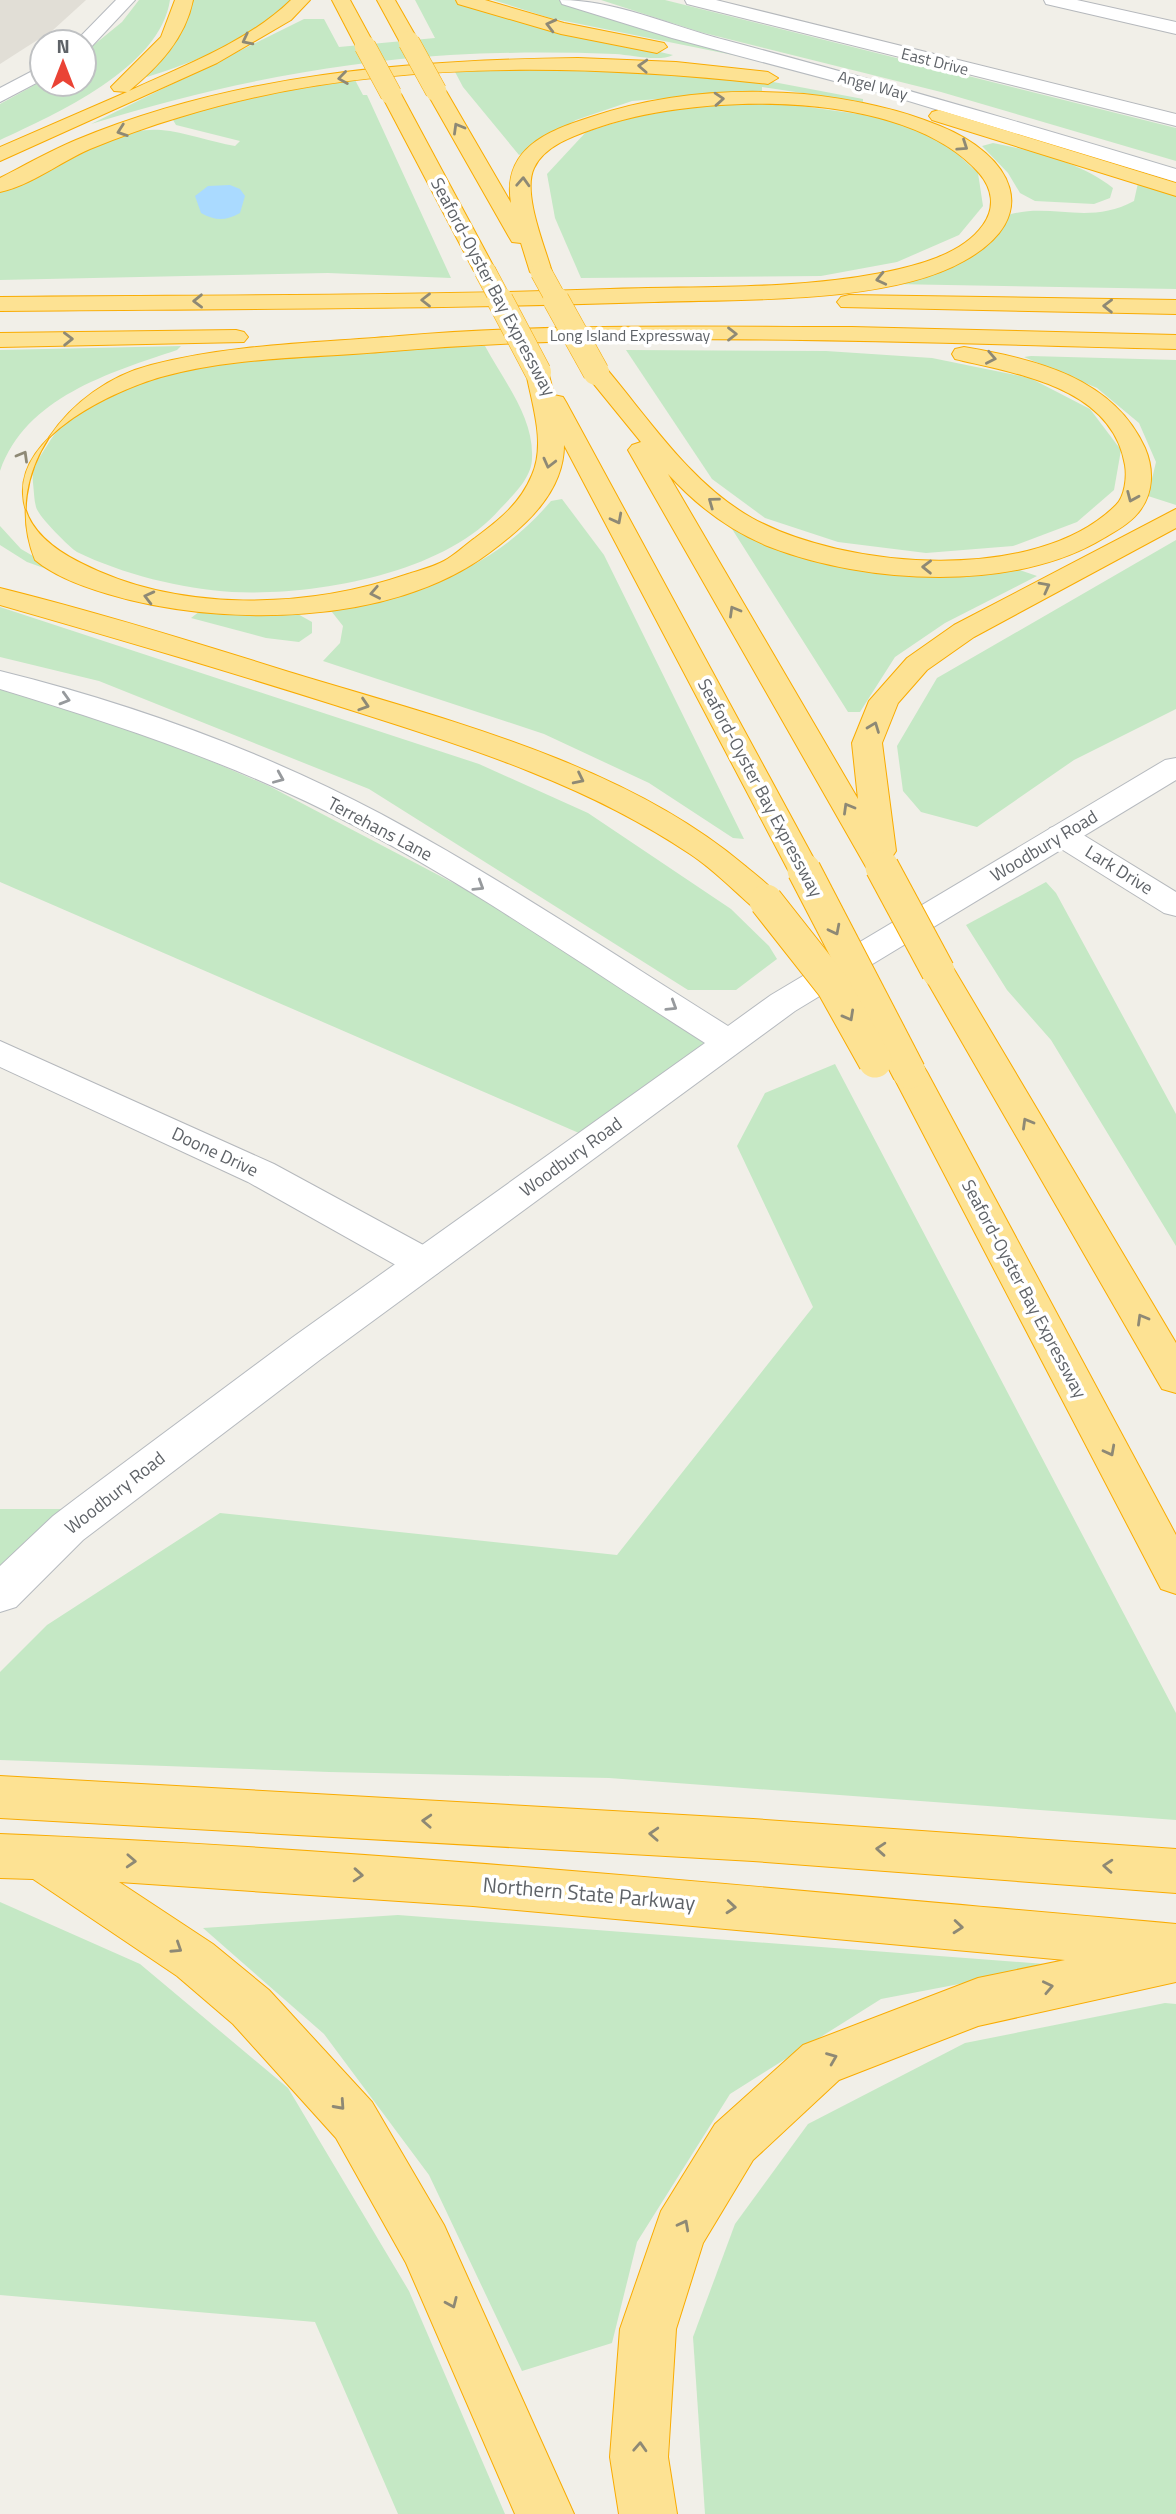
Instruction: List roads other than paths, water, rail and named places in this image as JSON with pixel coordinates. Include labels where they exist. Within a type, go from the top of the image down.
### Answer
[{"type":"highway","points":[[0,153],[90,107],[138,73],[172,34],[182,13],[184,0]]},
{"type":"highway","points":[[0,153],[237,45],[284,19],[301,0]]},
{"type":"highway","name":"Seaford-Oyster Bay Expressway","points":[[341,0],[804,870],[899,1079],[1078,1391],[1176,1576]]},
{"type":"highway","points":[[386,0],[596,372],[882,867],[938,971],[1176,1378]]},
{"type":"highway","points":[[465,0],[561,28],[770,70],[904,105],[1176,190]]},
{"type":"highway","points":[[0,186],[52,159],[170,114],[303,84],[386,72],[522,63],[666,67],[790,81],[904,105]]},
{"type":"highway","points":[[494,300],[803,290],[871,282],[928,268],[971,250],[994,228],[1003,209],[1001,188],[987,163],[957,141],[914,122],[859,108],[795,99],[735,98],[668,104],[623,113],[573,129],[538,150],[521,173],[522,199],[541,272]]},
{"type":"highway","name":"Long Island Expressway","points":[[0,304],[494,300],[949,302],[1176,307]]},
{"type":"highway","points":[[596,372],[703,495],[743,524],[809,551],[890,567],[966,568],[1039,557],[1094,536],[1129,507],[1141,474],[1131,441],[1118,421],[1079,389],[1024,366],[996,359],[921,349],[852,334]]},
{"type":"highway","name":"Long Island Expressway","points":[[0,340],[852,334],[1176,342]]},
{"type":"highway","points":[[492,335],[221,358],[155,371],[97,393],[53,420],[22,453],[9,491],[18,524],[46,556],[96,582],[156,600],[231,608],[306,606],[389,590],[452,568],[515,521],[533,498],[546,474],[552,449],[538,372]]},
{"type":"highway","points":[[882,867],[867,743],[884,701],[917,664],[964,631],[1176,517]]},
{"type":"highway","points":[[0,572],[89,613],[184,647],[477,740],[562,771],[628,803],[702,848],[766,901],[833,986],[899,1079]]},
{"type":"highway","points":[[0,596],[184,647]]},
{"type":"highway","points":[[0,1797],[739,1839],[1176,1871]]},
{"type":"highway","points":[[19,1856],[214,1975],[251,2007],[354,2120],[425,2244],[545,2514]]},
{"type":"highway","name":"Northern State Parkway","points":[[19,1856],[473,1884],[1176,1947]]},
{"type":"highway","points":[[648,2514],[639,2457],[648,2329],[680,2230],[734,2142],[821,2062],[978,2002],[1176,1959]]},
{"type":"main road","points":[[98,29],[126,0]]},
{"type":"main road","name":"Angel Way","points":[[569,0],[668,31],[921,98],[1176,176]]},
{"type":"main road","points":[[1053,0],[1176,28]]},
{"type":"main road","points":[[1103,11],[1123,0]]},
{"type":"main road","name":"East Drive","points":[[708,1],[1176,120]]},
{"type":"main road","points":[[0,96],[28,80]]},
{"type":"main road","name":"Terrehans Lane","points":[[0,680],[107,711],[304,789],[417,847],[729,1042]]},
{"type":"main road","name":"Woodbury Road","points":[[0,1594],[68,1528],[783,1003],[1176,767]]},
{"type":"main road","name":"Lark Drive","points":[[1061,835],[1176,906]]},
{"type":"main road","name":"Doone Drive","points":[[0,1053],[261,1173],[424,1264]]},
{"type":"water","points":[[230,185],[240,189],[245,196],[240,213],[220,219],[201,213],[195,196],[208,186]]}]
